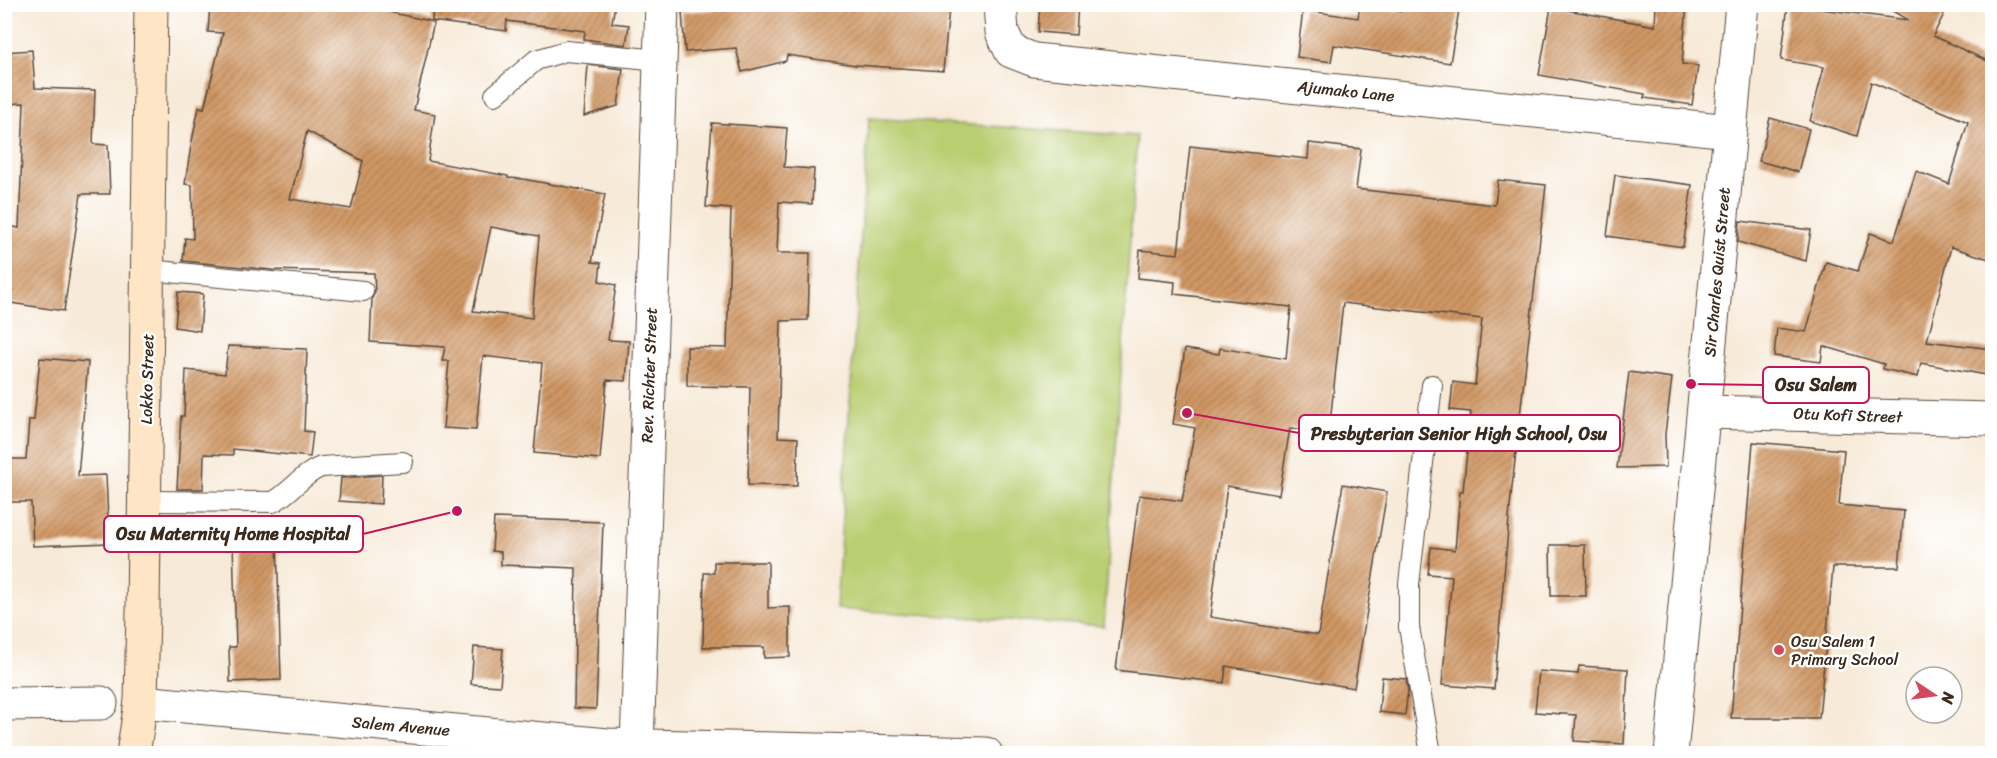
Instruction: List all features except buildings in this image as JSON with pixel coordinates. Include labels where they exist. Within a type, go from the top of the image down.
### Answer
[{"type":"main road","name":"Lokko Street","points":[[133,753],[141,702],[149,270],[151,4]]},
{"type":"street","name":"Rev. Richter Street","points":[[637,746],[662,4]]},
{"type":"street","name":"Ajumako Lane","points":[[1000,4],[1002,32],[1011,51],[1034,60],[1730,131]]},
{"type":"street","name":"Sir Charles Quist Street","points":[[1671,753],[1742,4]]},
{"type":"street","name":"Otu Kofi Street","points":[[1704,412],[1992,419]]},
{"type":"street","name":"Salem Avenue","points":[[141,702],[637,746],[986,753]]},
{"type":"street","points":[[4,704],[101,703]]},
{"type":"lane","points":[[495,94],[536,60],[566,51],[660,60]]},
{"type":"lane","points":[[149,270],[363,291]]},
{"type":"lane","points":[[1431,753],[1409,627],[1409,584],[1432,385]]},
{"type":"lane","points":[[145,501],[273,502],[281,498],[308,472],[321,467],[403,462]]},
{"type":"green space","points":[[869,118],[1137,136],[1104,626],[836,609]]},
{"type":"place","name":"Osu Salem","points":[[1691,384]]},
{"type":"place","name":"Presbyterian Senior High School, Osu","points":[[1187,413]]},
{"type":"place","name":"Osu Maternity Home Hospital","points":[[457,511]]},
{"type":"place","name":"Osu Salem 1 Primary School","points":[[1779,650]]}]
